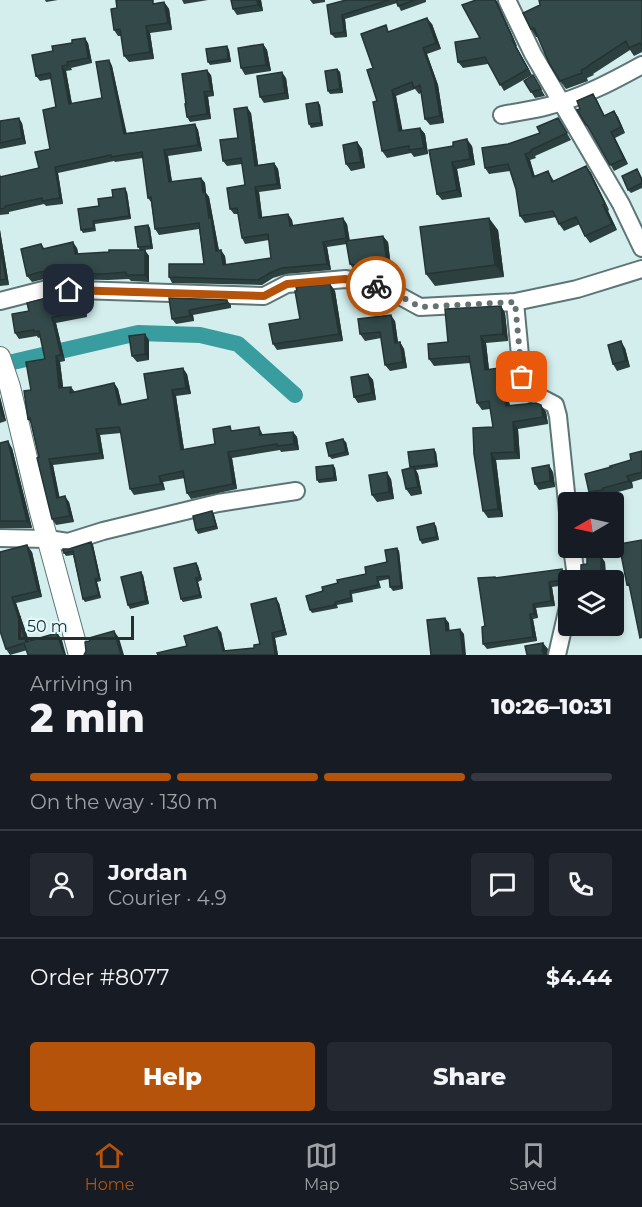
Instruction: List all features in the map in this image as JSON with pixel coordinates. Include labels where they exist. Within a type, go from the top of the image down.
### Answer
[{"type":"street","points":[[507,0],[532,54],[621,204],[642,248]]},
{"type":"street","points":[[502,115],[561,102],[642,64]]},
{"type":"street","points":[[0,302],[47,289],[264,296],[287,284],[345,279],[387,289],[420,307],[515,302],[578,289],[642,269]]},
{"type":"street","points":[[515,302],[522,377],[526,390],[555,405],[566,492]]},
{"type":"street","points":[[0,357],[10,387],[79,655]]},
{"type":"street","points":[[0,538],[48,539],[68,542],[103,531],[218,503],[296,491]]},
{"type":"street","points":[[557,655],[561,636]]},
{"type":"building","points":[[116,0],[153,0],[153,4],[164,2],[168,23],[146,26],[150,52],[124,56],[120,29],[114,30],[111,9],[117,8]]},
{"type":"building","points":[[231,0],[257,0],[258,5],[233,9]]},
{"type":"building","points":[[346,0],[389,0],[342,15],[344,32],[331,34],[327,5]]},
{"type":"building","points":[[396,0],[415,0],[398,6]]},
{"type":"building","points":[[476,0],[495,0],[512,40],[528,69],[500,85],[485,57],[458,62],[455,42],[480,38],[462,5]]},
{"type":"building","points":[[539,0],[642,0],[642,46],[640,43],[629,48],[626,41],[581,70],[582,73],[560,81],[549,63],[534,28],[531,29],[523,13],[540,5]]},
{"type":"building","points":[[427,18],[436,43],[423,48],[434,79],[440,116],[425,119],[420,85],[414,88],[412,82],[392,90],[399,131],[420,128],[424,148],[409,150],[409,146],[382,151],[373,102],[377,101],[367,70],[373,68],[361,34],[386,25],[388,32]]},
{"type":"building","points":[[85,38],[88,58],[67,62],[68,65],[62,66],[69,104],[102,98],[96,62],[109,60],[124,134],[195,124],[198,145],[164,150],[169,182],[201,178],[209,218],[211,217],[216,251],[221,250],[223,265],[271,258],[268,234],[242,238],[237,208],[230,209],[227,188],[245,185],[241,158],[223,161],[220,140],[238,138],[234,109],[247,107],[255,166],[274,163],[277,184],[255,187],[259,218],[288,214],[290,226],[343,218],[346,238],[323,242],[327,264],[282,268],[258,280],[169,277],[169,264],[204,264],[199,223],[155,229],[142,152],[111,157],[111,155],[55,167],[60,198],[42,201],[42,198],[0,209],[0,177],[39,168],[35,152],[50,149],[43,110],[56,107],[50,73],[36,76],[32,55],[53,51],[52,46]]},
{"type":"building","points":[[263,44],[266,65],[241,68],[238,48]]},
{"type":"building","points":[[227,46],[228,59],[208,62],[206,49]]},
{"type":"building","points":[[337,69],[340,89],[328,91],[325,71]]},
{"type":"building","points":[[207,70],[211,91],[204,92],[207,114],[187,117],[182,74]]},
{"type":"building","points":[[282,72],[285,93],[260,97],[257,76]]},
{"type":"building","points":[[533,75],[541,89],[531,92],[524,81]]},
{"type":"building","points":[[593,94],[604,116],[614,111],[621,127],[611,132],[624,159],[610,165],[577,110],[580,109],[577,101]]},
{"type":"building","points":[[318,102],[321,123],[309,124],[306,104]]},
{"type":"building","points":[[19,118],[22,138],[0,143],[0,121]]},
{"type":"building","points":[[558,118],[567,133],[525,154],[533,177],[548,171],[552,182],[586,166],[612,224],[585,236],[576,217],[559,224],[553,211],[520,216],[516,189],[508,164],[485,168],[482,148],[508,144],[540,133],[537,127]]},
{"type":"building","points":[[467,139],[470,159],[452,162],[457,190],[437,194],[429,150],[453,146],[453,142]]},
{"type":"building","points":[[357,142],[361,162],[346,164],[343,145]]},
{"type":"building","points":[[637,169],[642,183],[628,190],[622,176]]},
{"type":"building","points":[[125,188],[129,216],[93,221],[94,228],[81,230],[78,209],[99,206],[98,199],[113,197],[112,190]]},
{"type":"building","points":[[489,218],[495,265],[426,274],[420,227]]},
{"type":"building","points":[[148,225],[151,246],[138,247],[135,227]]},
{"type":"building","points":[[383,236],[387,261],[350,264],[346,241]]},
{"type":"building","points":[[73,242],[75,254],[109,252],[109,250],[145,250],[145,275],[126,275],[126,272],[104,274],[58,273],[58,271],[40,272],[27,276],[21,249],[41,244],[43,249]]},
{"type":"building","points":[[0,247],[6,279],[0,280]]},
{"type":"building","points":[[330,284],[339,334],[273,344],[269,324],[300,319],[296,287]]},
{"type":"building","points":[[62,294],[80,295],[83,311],[52,317],[61,355],[56,356],[59,388],[71,387],[70,393],[114,383],[119,405],[148,399],[144,374],[183,368],[186,388],[172,390],[181,450],[215,444],[213,429],[230,426],[231,431],[259,427],[260,435],[293,432],[294,444],[277,446],[277,444],[228,452],[233,484],[187,493],[183,471],[159,476],[161,484],[130,489],[119,427],[96,429],[100,453],[49,459],[57,498],[65,496],[70,516],[52,519],[30,418],[28,419],[24,391],[31,390],[26,362],[45,359],[39,331],[15,333],[12,314],[29,311],[27,303]]},
{"type":"building","points":[[169,298],[227,300],[227,303],[189,310],[190,316],[172,319]]},
{"type":"building","points":[[501,306],[503,334],[481,336],[485,370],[499,368],[506,406],[536,403],[541,405],[543,417],[513,422],[515,452],[491,453],[498,509],[483,511],[474,454],[473,428],[493,427],[489,401],[477,403],[469,356],[429,359],[428,344],[448,342],[445,309]]},
{"type":"building","points":[[391,315],[395,343],[400,342],[403,362],[385,365],[380,332],[360,334],[358,319]]},
{"type":"building","points":[[145,334],[145,354],[132,356],[129,336]]},
{"type":"building","points":[[621,341],[626,361],[613,364],[608,345]]},
{"type":"building","points":[[368,374],[372,393],[354,397],[351,377]]},
{"type":"building","points":[[343,439],[346,452],[329,456],[326,443]]},
{"type":"building","points":[[8,441],[27,521],[0,521],[0,443]]},
{"type":"building","points":[[434,449],[436,464],[410,467],[408,452]]},
{"type":"building","points":[[642,451],[642,472],[627,476],[629,481],[589,492],[585,474],[631,460],[630,454]]},
{"type":"building","points":[[333,465],[334,478],[317,480],[316,467]]},
{"type":"building","points":[[549,465],[550,481],[535,484],[532,468]]},
{"type":"building","points":[[414,467],[418,487],[406,489],[402,470]]},
{"type":"building","points":[[387,472],[389,492],[372,495],[369,475]]},
{"type":"building","points":[[212,511],[216,526],[196,530],[193,516]]},
{"type":"building","points":[[434,523],[437,537],[420,540],[417,527]]},
{"type":"building","points":[[642,540],[642,637],[640,638],[622,558],[624,558],[624,543]]},
{"type":"building","points":[[91,542],[99,578],[95,579],[99,595],[83,599],[73,551],[64,553],[63,549]]},
{"type":"building","points":[[27,545],[38,591],[12,597],[26,642],[57,633],[65,655],[28,655],[24,643],[6,649],[0,631],[0,552]]},
{"type":"building","points":[[397,548],[401,586],[390,587],[389,576],[377,577],[378,585],[350,591],[351,598],[335,602],[335,605],[310,610],[306,596],[323,591],[322,587],[338,583],[337,580],[366,574],[365,567],[387,562],[385,550]]},
{"type":"building","points":[[587,558],[601,558],[601,570],[581,570],[581,565],[587,564]]},
{"type":"building","points":[[196,563],[200,577],[196,578],[200,595],[181,599],[174,568]]},
{"type":"building","points":[[562,569],[558,570],[558,581],[549,582],[551,601],[533,604],[534,614],[530,614],[533,637],[483,644],[482,627],[485,626],[478,578],[495,578]]},
{"type":"building","points":[[141,572],[146,601],[128,605],[121,577]]},
{"type":"building","points":[[276,598],[284,630],[272,633],[275,655],[158,655],[157,653],[187,646],[184,636],[217,627],[223,651],[254,648],[254,645],[260,644],[251,604]]},
{"type":"building","points":[[445,618],[446,631],[460,629],[463,655],[431,655],[427,620]]},
{"type":"building","points":[[114,631],[121,655],[84,655],[85,642],[90,641],[89,638]]},
{"type":"building","points":[[543,643],[542,651],[545,655],[527,655],[525,646]]},
{"type":"waterway","points":[[0,365],[138,333],[200,335],[238,344],[295,395]]},
{"type":"way so far","points":[[376,286],[387,289],[420,307],[515,302],[522,377]]},
{"type":"route","points":[[69,290],[264,296],[287,284],[345,279],[376,286]]}]
